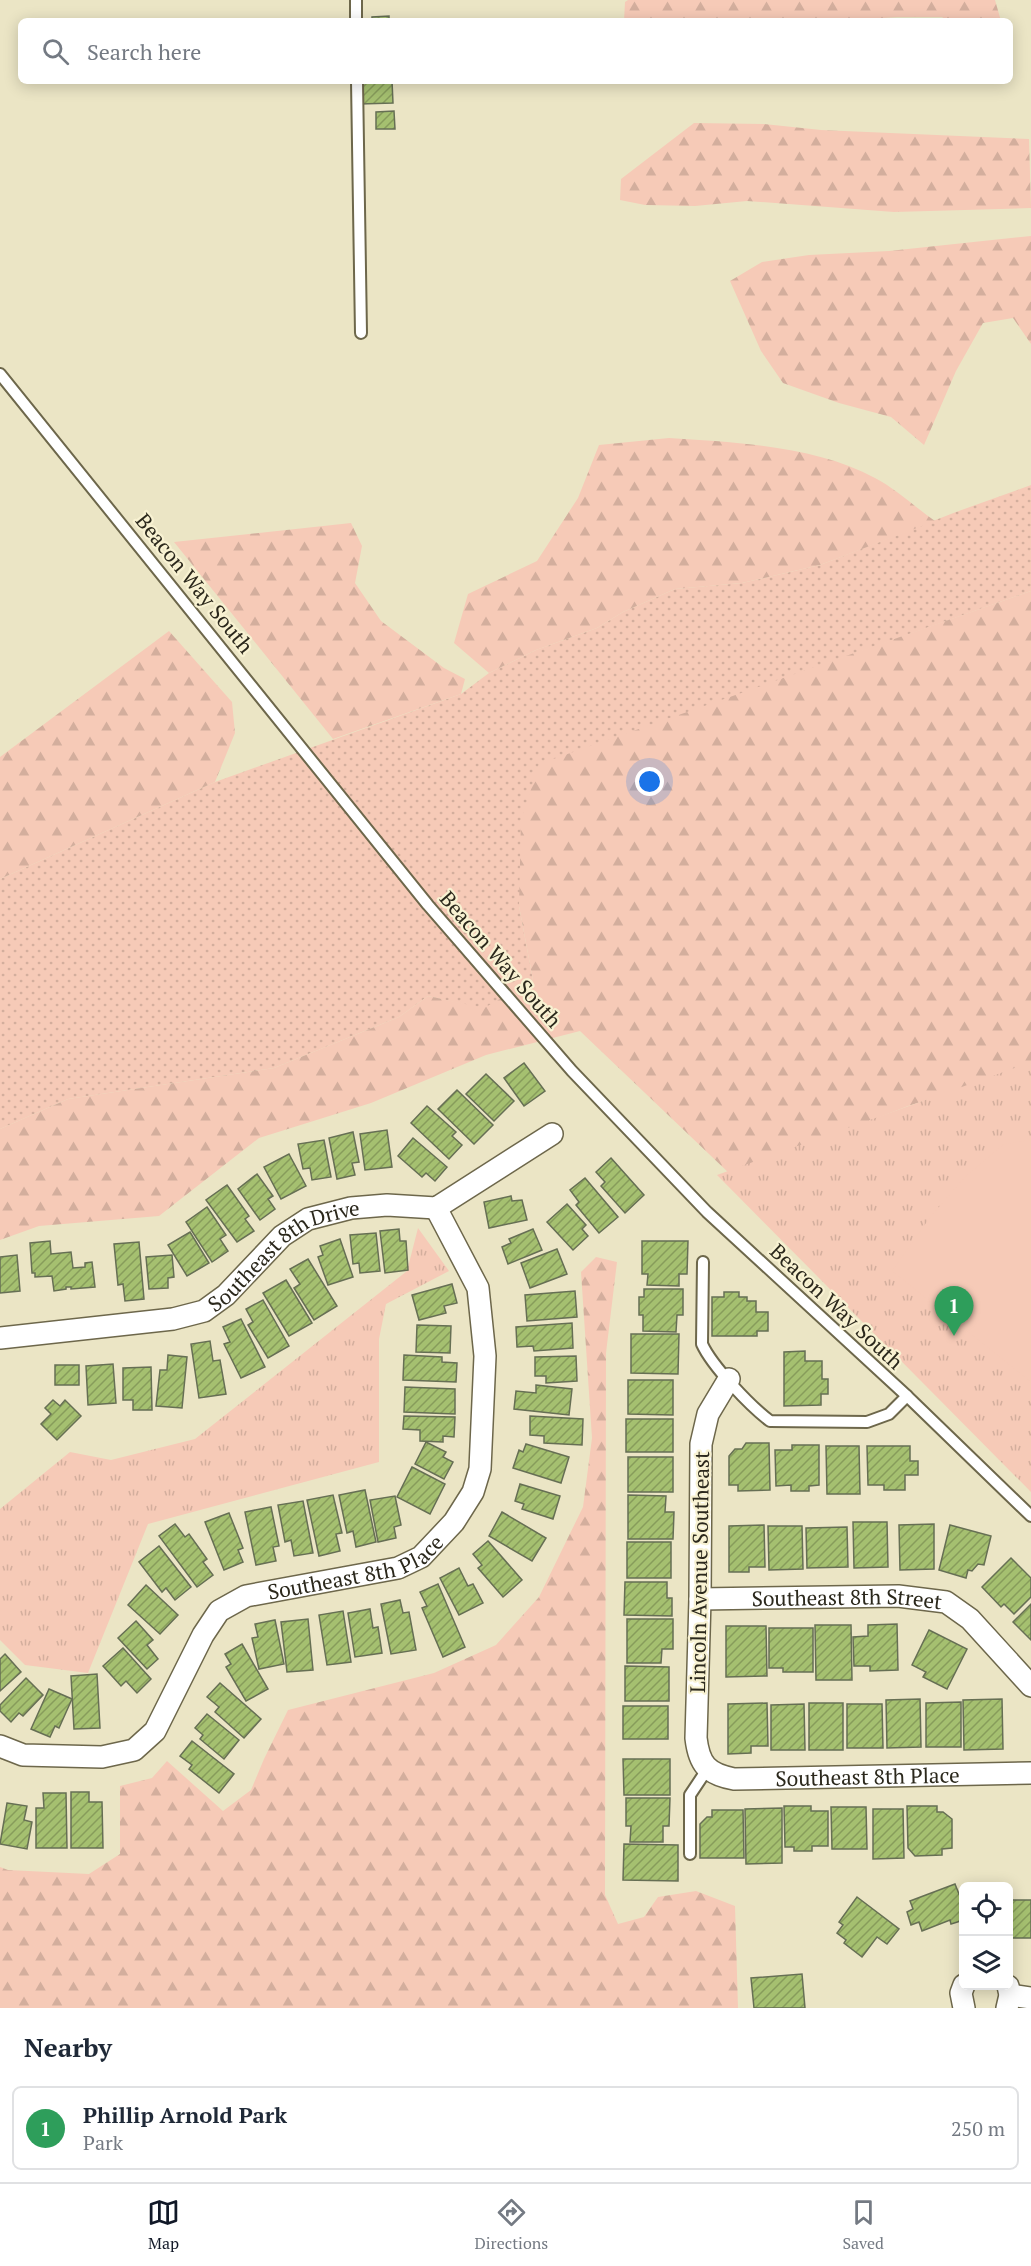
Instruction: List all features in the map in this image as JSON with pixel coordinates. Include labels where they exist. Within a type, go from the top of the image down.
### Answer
[{"type":"street","points":[[436,1208],[552,1134]]},
{"type":"street","name":"Southeast 8th Drive","points":[[0,1338],[173,1320],[204,1311],[226,1295],[282,1236],[308,1219],[351,1208],[378,1205],[436,1208]]},
{"type":"street","name":"Southeast 8th Place","points":[[0,1746],[23,1755],[102,1757],[134,1750],[155,1731],[203,1635],[219,1611],[246,1596],[398,1568],[421,1557],[454,1522],[473,1492],[480,1469],[485,1356],[478,1288],[436,1208]]},
{"type":"street","name":"Lincoln Avenue Southeast","points":[[708,1768],[698,1755],[696,1738],[701,1444],[708,1414],[729,1379]]},
{"type":"street","name":"Southeast 8th Street","points":[[700,1599],[898,1596],[946,1602],[970,1619],[1031,1686]]},
{"type":"street","name":"Southeast 8th Place","points":[[708,1768],[718,1776],[734,1779],[1031,1773]]},
{"type":"street","points":[[962,1990],[964,2008]]},
{"type":"lane","points":[[356,0],[356,18]]},
{"type":"lane","points":[[357,84],[361,333]]},
{"type":"lane","name":"Beacon Way South","points":[[0,374],[428,905],[572,1071],[707,1212],[907,1396],[1031,1516]]},
{"type":"lane","points":[[703,1262],[702,1344],[706,1352],[759,1413],[770,1421],[867,1422],[888,1414],[907,1396]]},
{"type":"lane","points":[[690,1854],[690,1795],[708,1768]]},
{"type":"green space","points":[[628,0],[995,0],[1000,18],[624,18],[625,2]]},
{"type":"green space","points":[[694,123],[764,124],[821,130],[1029,139],[1031,208],[894,212],[747,201],[695,206],[645,205],[620,200],[621,179]]},
{"type":"green space","points":[[1031,236],[1031,344],[1013,318],[983,323],[956,371],[924,445],[891,417],[839,403],[783,383],[761,351],[730,281],[762,262],[809,255],[889,251]]},
{"type":"green space","points":[[669,438],[747,444],[801,452],[827,459],[852,467],[883,482],[935,521],[820,565],[742,583],[675,589],[623,612],[597,628],[536,650],[489,673],[454,643],[468,594],[537,561],[578,498],[599,445]]},
{"type":"green space","points":[[1031,485],[1031,591],[541,765],[519,906],[533,980],[484,1009],[428,996],[399,1017],[274,1068],[68,1099],[0,1129],[0,879],[215,782],[461,694],[489,673],[536,650],[597,628],[623,612],[675,589],[742,583],[820,565]]},
{"type":"green space","points":[[351,523],[362,546],[355,583],[381,621],[444,668],[465,679],[461,694],[333,739],[174,542]]},
{"type":"green space","points":[[1031,591],[1031,1067],[908,1106],[731,1175],[580,1031],[486,1055],[371,1103],[259,1138],[159,1216],[39,1226],[0,1240],[0,1129],[68,1099],[274,1068],[399,1017],[428,996],[484,1008],[533,980],[519,906],[521,820],[539,764]]},
{"type":"green space","points":[[169,631],[232,702],[235,733],[215,782],[0,879],[0,757]]},
{"type":"green space","points":[[1031,1062],[1031,1492],[717,1175]]},
{"type":"green space","points":[[1031,1140],[1031,1382],[892,1271],[931,1216],[965,1177],[1004,1144]]},
{"type":"green space","points":[[418,1228],[449,1271],[386,1304],[379,1339],[379,1462],[148,1524],[88,1673],[25,1665],[0,1640],[0,1509],[70,1452],[111,1460],[195,1439],[407,1271]]},
{"type":"green space","points":[[596,1257],[617,1262],[606,1353],[605,1895],[618,1924],[644,1917],[658,1897],[696,1891],[735,1906],[738,2008],[0,2008],[0,1867],[8,1870],[89,1874],[120,1854],[120,1786],[152,1778],[167,1761],[223,1811],[251,1790],[288,1710],[434,1673],[496,1645],[539,1597],[583,1507],[592,1438],[581,1272]]},
{"type":"building","points":[[389,16],[389,18],[372,18]]},
{"type":"building","points":[[360,84],[392,84],[393,103],[360,104]]},
{"type":"building","points":[[394,111],[395,129],[376,129],[376,112]]},
{"type":"building","points":[[524,1063],[545,1091],[524,1106],[504,1078]]},
{"type":"building","points":[[486,1074],[514,1101],[494,1121],[466,1094]]},
{"type":"building","points":[[457,1090],[493,1125],[474,1144],[438,1109]]},
{"type":"building","points":[[427,1106],[456,1132],[452,1136],[462,1145],[449,1159],[411,1123]]},
{"type":"building","points":[[387,1130],[392,1167],[365,1170],[360,1134]]},
{"type":"building","points":[[353,1132],[359,1162],[352,1163],[355,1175],[337,1179],[329,1138]]},
{"type":"building","points":[[413,1138],[447,1167],[435,1181],[426,1173],[422,1177],[398,1156]]},
{"type":"building","points":[[324,1140],[331,1177],[312,1180],[310,1168],[303,1169],[298,1144]]},
{"type":"building","points":[[289,1154],[306,1186],[281,1199],[264,1167]]},
{"type":"building","points":[[611,1158],[644,1195],[625,1213],[601,1186],[605,1182],[596,1172]]},
{"type":"building","points":[[257,1174],[273,1196],[268,1199],[275,1209],[260,1220],[238,1189]]},
{"type":"building","points":[[585,1178],[618,1217],[599,1233],[576,1205],[579,1202],[570,1190]]},
{"type":"building","points":[[227,1185],[249,1216],[245,1219],[254,1231],[237,1242],[206,1200]]},
{"type":"building","points":[[511,1196],[512,1201],[522,1200],[527,1220],[489,1228],[484,1202]]},
{"type":"building","points":[[567,1204],[586,1225],[582,1229],[588,1236],[573,1250],[547,1222]]},
{"type":"building","points":[[207,1207],[226,1235],[220,1239],[228,1251],[212,1262],[186,1222]]},
{"type":"building","points":[[399,1229],[400,1241],[406,1241],[408,1270],[385,1273],[380,1231]]},
{"type":"building","points":[[533,1229],[542,1250],[508,1264],[502,1247],[511,1243],[509,1239]]},
{"type":"building","points":[[190,1232],[209,1263],[187,1276],[168,1245]]},
{"type":"building","points":[[376,1233],[380,1271],[360,1273],[359,1263],[353,1264],[350,1235]]},
{"type":"building","points":[[340,1239],[353,1277],[328,1285],[318,1257],[323,1255],[320,1246]]},
{"type":"building","points":[[50,1241],[51,1254],[71,1252],[73,1268],[85,1267],[85,1263],[92,1262],[95,1287],[71,1289],[71,1287],[66,1287],[66,1289],[54,1291],[52,1276],[35,1277],[35,1273],[32,1273],[30,1243]]},
{"type":"building","points":[[642,1241],[688,1241],[687,1274],[679,1274],[679,1286],[647,1285],[648,1274],[642,1274]]},
{"type":"building","points":[[139,1242],[144,1299],[125,1301],[123,1284],[118,1285],[114,1244]]},
{"type":"building","points":[[557,1249],[567,1274],[530,1288],[521,1263]]},
{"type":"building","points":[[17,1255],[20,1291],[0,1293],[0,1257]]},
{"type":"building","points":[[172,1255],[174,1277],[168,1278],[168,1288],[149,1289],[146,1257]]},
{"type":"building","points":[[308,1259],[337,1306],[314,1320],[294,1288],[300,1284],[290,1269]]},
{"type":"building","points":[[286,1280],[312,1323],[289,1336],[263,1293]]},
{"type":"building","points":[[452,1284],[457,1303],[444,1306],[446,1313],[419,1320],[412,1295]]},
{"type":"building","points":[[644,1289],[683,1289],[683,1315],[677,1315],[676,1332],[643,1331],[643,1315],[639,1315],[639,1297],[644,1297]]},
{"type":"building","points":[[575,1291],[577,1317],[527,1321],[525,1295]]},
{"type":"building","points":[[724,1292],[739,1292],[739,1297],[747,1297],[747,1301],[756,1301],[756,1312],[768,1312],[768,1331],[757,1331],[757,1336],[712,1336],[712,1297],[724,1297]]},
{"type":"building","points":[[263,1300],[289,1346],[268,1358],[248,1325],[253,1322],[246,1309]]},
{"type":"building","points":[[241,1319],[265,1367],[241,1378],[224,1344],[230,1342],[223,1327]]},
{"type":"building","points":[[572,1323],[573,1348],[534,1351],[533,1346],[517,1347],[516,1327]]},
{"type":"building","points":[[417,1325],[451,1326],[450,1353],[416,1352]]},
{"type":"building","points":[[631,1334],[679,1334],[678,1374],[631,1373]]},
{"type":"building","points":[[210,1341],[213,1361],[220,1360],[226,1394],[199,1398],[191,1344]]},
{"type":"building","points":[[805,1351],[805,1361],[822,1361],[822,1379],[828,1379],[828,1394],[821,1394],[821,1405],[784,1406],[784,1352]]},
{"type":"building","points":[[168,1355],[187,1357],[182,1408],[156,1406],[160,1370],[167,1370]]},
{"type":"building","points":[[404,1355],[442,1357],[442,1362],[457,1363],[456,1382],[403,1380]]},
{"type":"building","points":[[576,1356],[577,1381],[546,1383],[546,1376],[535,1376],[535,1357]]},
{"type":"building","points":[[113,1364],[116,1403],[88,1405],[86,1366]]},
{"type":"building","points":[[55,1365],[79,1365],[79,1385],[55,1385]]},
{"type":"building","points":[[151,1367],[152,1410],[133,1410],[133,1400],[123,1400],[123,1368]]},
{"type":"building","points":[[628,1380],[673,1380],[673,1415],[628,1414]]},
{"type":"building","points":[[536,1385],[572,1389],[569,1415],[514,1409],[516,1391],[536,1393]]},
{"type":"building","points":[[405,1387],[455,1389],[455,1414],[404,1412]]},
{"type":"building","points":[[53,1400],[60,1406],[65,1400],[81,1416],[57,1440],[41,1424],[51,1414],[45,1408]]},
{"type":"building","points":[[404,1416],[455,1417],[454,1437],[443,1436],[443,1442],[420,1441],[420,1430],[403,1429]]},
{"type":"building","points":[[530,1416],[583,1419],[582,1445],[544,1443],[544,1436],[530,1435]]},
{"type":"building","points":[[626,1419],[673,1419],[673,1452],[626,1452]]},
{"type":"building","points":[[426,1442],[446,1452],[443,1457],[453,1462],[444,1479],[415,1464]]},
{"type":"building","points":[[746,1443],[769,1443],[770,1490],[738,1491],[738,1485],[729,1485],[729,1456],[735,1449],[742,1449]]},
{"type":"building","points":[[526,1444],[569,1457],[561,1483],[513,1468],[519,1450],[523,1452]]},
{"type":"building","points":[[792,1445],[819,1445],[819,1485],[809,1486],[809,1491],[791,1491],[791,1485],[776,1486],[775,1450],[792,1450]]},
{"type":"building","points":[[826,1446],[859,1446],[860,1494],[827,1494]]},
{"type":"building","points":[[867,1446],[910,1446],[910,1461],[918,1461],[918,1475],[905,1475],[905,1490],[884,1490],[884,1485],[868,1485]]},
{"type":"building","points":[[628,1457],[673,1457],[673,1492],[628,1492]]},
{"type":"building","points":[[412,1467],[445,1484],[430,1514],[397,1497]]},
{"type":"building","points":[[520,1484],[560,1496],[553,1519],[522,1509],[524,1504],[515,1501]]},
{"type":"building","points":[[365,1490],[376,1542],[356,1547],[353,1531],[347,1533],[339,1495]]},
{"type":"building","points":[[333,1495],[342,1533],[336,1534],[340,1551],[319,1556],[307,1500]]},
{"type":"building","points":[[628,1495],[666,1496],[665,1512],[674,1512],[673,1539],[628,1539]]},
{"type":"building","points":[[395,1496],[401,1525],[394,1527],[396,1538],[378,1542],[370,1500]]},
{"type":"building","points":[[303,1501],[313,1553],[294,1556],[291,1540],[285,1542],[278,1505]]},
{"type":"building","points":[[271,1507],[279,1546],[273,1547],[276,1561],[256,1565],[245,1512]]},
{"type":"building","points":[[502,1512],[546,1538],[532,1561],[489,1536]]},
{"type":"building","points":[[229,1513],[243,1548],[238,1550],[243,1562],[224,1570],[205,1522]]},
{"type":"building","points":[[853,1522],[887,1522],[888,1567],[854,1568]]},
{"type":"building","points":[[175,1524],[185,1537],[189,1534],[207,1559],[203,1562],[213,1575],[197,1587],[159,1536]]},
{"type":"building","points":[[934,1524],[934,1569],[900,1570],[899,1525]]},
{"type":"building","points":[[764,1525],[765,1567],[749,1567],[749,1572],[729,1572],[729,1526]]},
{"type":"building","points":[[950,1525],[991,1536],[984,1565],[978,1564],[972,1571],[968,1570],[966,1578],[939,1570]]},
{"type":"building","points":[[768,1526],[802,1526],[803,1569],[769,1570]]},
{"type":"building","points":[[847,1527],[848,1567],[807,1568],[806,1528]]},
{"type":"building","points":[[488,1541],[522,1580],[503,1597],[478,1568],[482,1565],[473,1554]]},
{"type":"building","points":[[627,1542],[671,1542],[671,1578],[627,1578]]},
{"type":"building","points":[[159,1546],[191,1587],[175,1600],[166,1588],[162,1592],[139,1562]]},
{"type":"building","points":[[1011,1558],[1031,1578],[1031,1597],[1014,1614],[1004,1604],[1001,1607],[982,1587]]},
{"type":"building","points":[[459,1568],[468,1586],[473,1584],[483,1603],[459,1615],[440,1578]]},
{"type":"building","points":[[625,1582],[667,1582],[667,1598],[672,1598],[672,1616],[624,1615]]},
{"type":"building","points":[[438,1584],[465,1647],[443,1657],[422,1608],[427,1606],[420,1592]]},
{"type":"building","points":[[146,1585],[178,1615],[160,1634],[128,1605]]},
{"type":"building","points":[[400,1600],[403,1613],[409,1612],[416,1650],[391,1654],[381,1604]]},
{"type":"building","points":[[1031,1604],[1031,1640],[1013,1622]]},
{"type":"building","points":[[370,1609],[373,1628],[378,1627],[382,1653],[355,1657],[348,1613]]},
{"type":"building","points":[[343,1611],[351,1662],[327,1665],[319,1615]]},
{"type":"building","points":[[308,1619],[313,1670],[287,1672],[281,1622]]},
{"type":"building","points":[[627,1619],[673,1619],[673,1649],[662,1649],[661,1663],[627,1663]]},
{"type":"building","points":[[275,1620],[284,1664],[259,1669],[252,1638],[258,1637],[255,1624]]},
{"type":"building","points":[[136,1621],[153,1640],[147,1645],[158,1659],[147,1669],[118,1638]]},
{"type":"building","points":[[897,1624],[898,1670],[870,1671],[870,1666],[854,1666],[853,1637],[868,1636],[868,1625]]},
{"type":"building","points":[[815,1625],[851,1625],[852,1680],[816,1680]]},
{"type":"building","points":[[726,1626],[766,1626],[767,1676],[726,1677]]},
{"type":"building","points":[[769,1628],[813,1628],[813,1672],[783,1672],[783,1668],[769,1668]]},
{"type":"building","points":[[929,1630],[967,1649],[947,1689],[923,1677],[926,1672],[912,1665]]},
{"type":"building","points":[[242,1644],[268,1689],[246,1701],[226,1667],[231,1664],[225,1654]]},
{"type":"building","points":[[123,1648],[151,1679],[137,1693],[126,1681],[121,1686],[103,1666]]},
{"type":"building","points":[[5,1654],[21,1672],[0,1691],[0,1659]]},
{"type":"building","points":[[625,1666],[669,1667],[669,1701],[625,1701]]},
{"type":"building","points":[[97,1674],[100,1728],[74,1729],[71,1676]]},
{"type":"building","points":[[26,1678],[43,1695],[23,1716],[19,1713],[11,1722],[0,1711],[0,1705]]},
{"type":"building","points":[[220,1683],[261,1719],[244,1738],[215,1712],[219,1707],[207,1697]]},
{"type":"building","points":[[49,1689],[72,1699],[59,1728],[55,1726],[50,1737],[31,1729]]},
{"type":"building","points":[[920,1699],[921,1747],[887,1748],[886,1700]]},
{"type":"building","points":[[1002,1699],[1003,1749],[964,1750],[963,1700]]},
{"type":"building","points":[[961,1702],[961,1747],[926,1747],[926,1703]]},
{"type":"building","points":[[767,1703],[768,1746],[751,1746],[751,1753],[728,1754],[728,1704]]},
{"type":"building","points":[[809,1703],[843,1703],[843,1750],[809,1750]]},
{"type":"building","points":[[804,1704],[805,1750],[771,1750],[771,1705]]},
{"type":"building","points":[[847,1704],[882,1704],[883,1748],[847,1748]]},
{"type":"building","points":[[623,1706],[668,1706],[668,1739],[623,1739]]},
{"type":"building","points":[[207,1714],[239,1740],[224,1759],[200,1739],[203,1735],[195,1728]]},
{"type":"building","points":[[192,1741],[234,1774],[219,1793],[189,1769],[192,1765],[180,1756]]},
{"type":"building","points":[[623,1759],[670,1759],[670,1795],[624,1795]]},
{"type":"building","points":[[71,1792],[89,1792],[89,1802],[102,1802],[103,1848],[71,1848]]},
{"type":"building","points":[[43,1793],[66,1793],[67,1848],[36,1848],[36,1808],[44,1808]]},
{"type":"building","points":[[626,1798],[670,1798],[669,1826],[663,1826],[663,1842],[630,1842],[631,1826],[626,1826]]},
{"type":"building","points":[[7,1803],[27,1806],[24,1820],[32,1822],[27,1849],[0,1844]]},
{"type":"building","points":[[784,1806],[811,1806],[811,1811],[828,1811],[828,1846],[812,1846],[812,1851],[794,1851],[794,1847],[785,1847]]},
{"type":"building","points":[[907,1806],[937,1806],[937,1812],[943,1812],[952,1819],[952,1848],[942,1849],[942,1855],[915,1856],[908,1848]]},
{"type":"building","points":[[831,1807],[866,1807],[867,1849],[832,1849]]},
{"type":"building","points":[[782,1808],[782,1863],[746,1864],[745,1809]]},
{"type":"building","points":[[873,1809],[903,1809],[904,1858],[873,1859]]},
{"type":"building","points":[[712,1810],[743,1810],[744,1858],[700,1858],[700,1824],[707,1817],[712,1817]]},
{"type":"building","points":[[624,1844],[678,1845],[678,1881],[623,1880]]},
{"type":"building","points":[[955,1884],[959,1894],[959,1922],[951,1924],[950,1920],[922,1931],[919,1922],[911,1925],[907,1912],[913,1909],[910,1901]]},
{"type":"building","points":[[857,1897],[899,1929],[887,1944],[877,1937],[862,1957],[844,1943],[846,1940],[837,1933],[843,1925],[839,1922]]},
{"type":"building","points":[[1013,1900],[1031,1900],[1031,1938],[1013,1938]]},
{"type":"building","points":[[802,1974],[805,2008],[754,2008],[751,1978]]},
{"type":"place","name":"Phillip Arnold Park","points":[[954,1336]]}]
